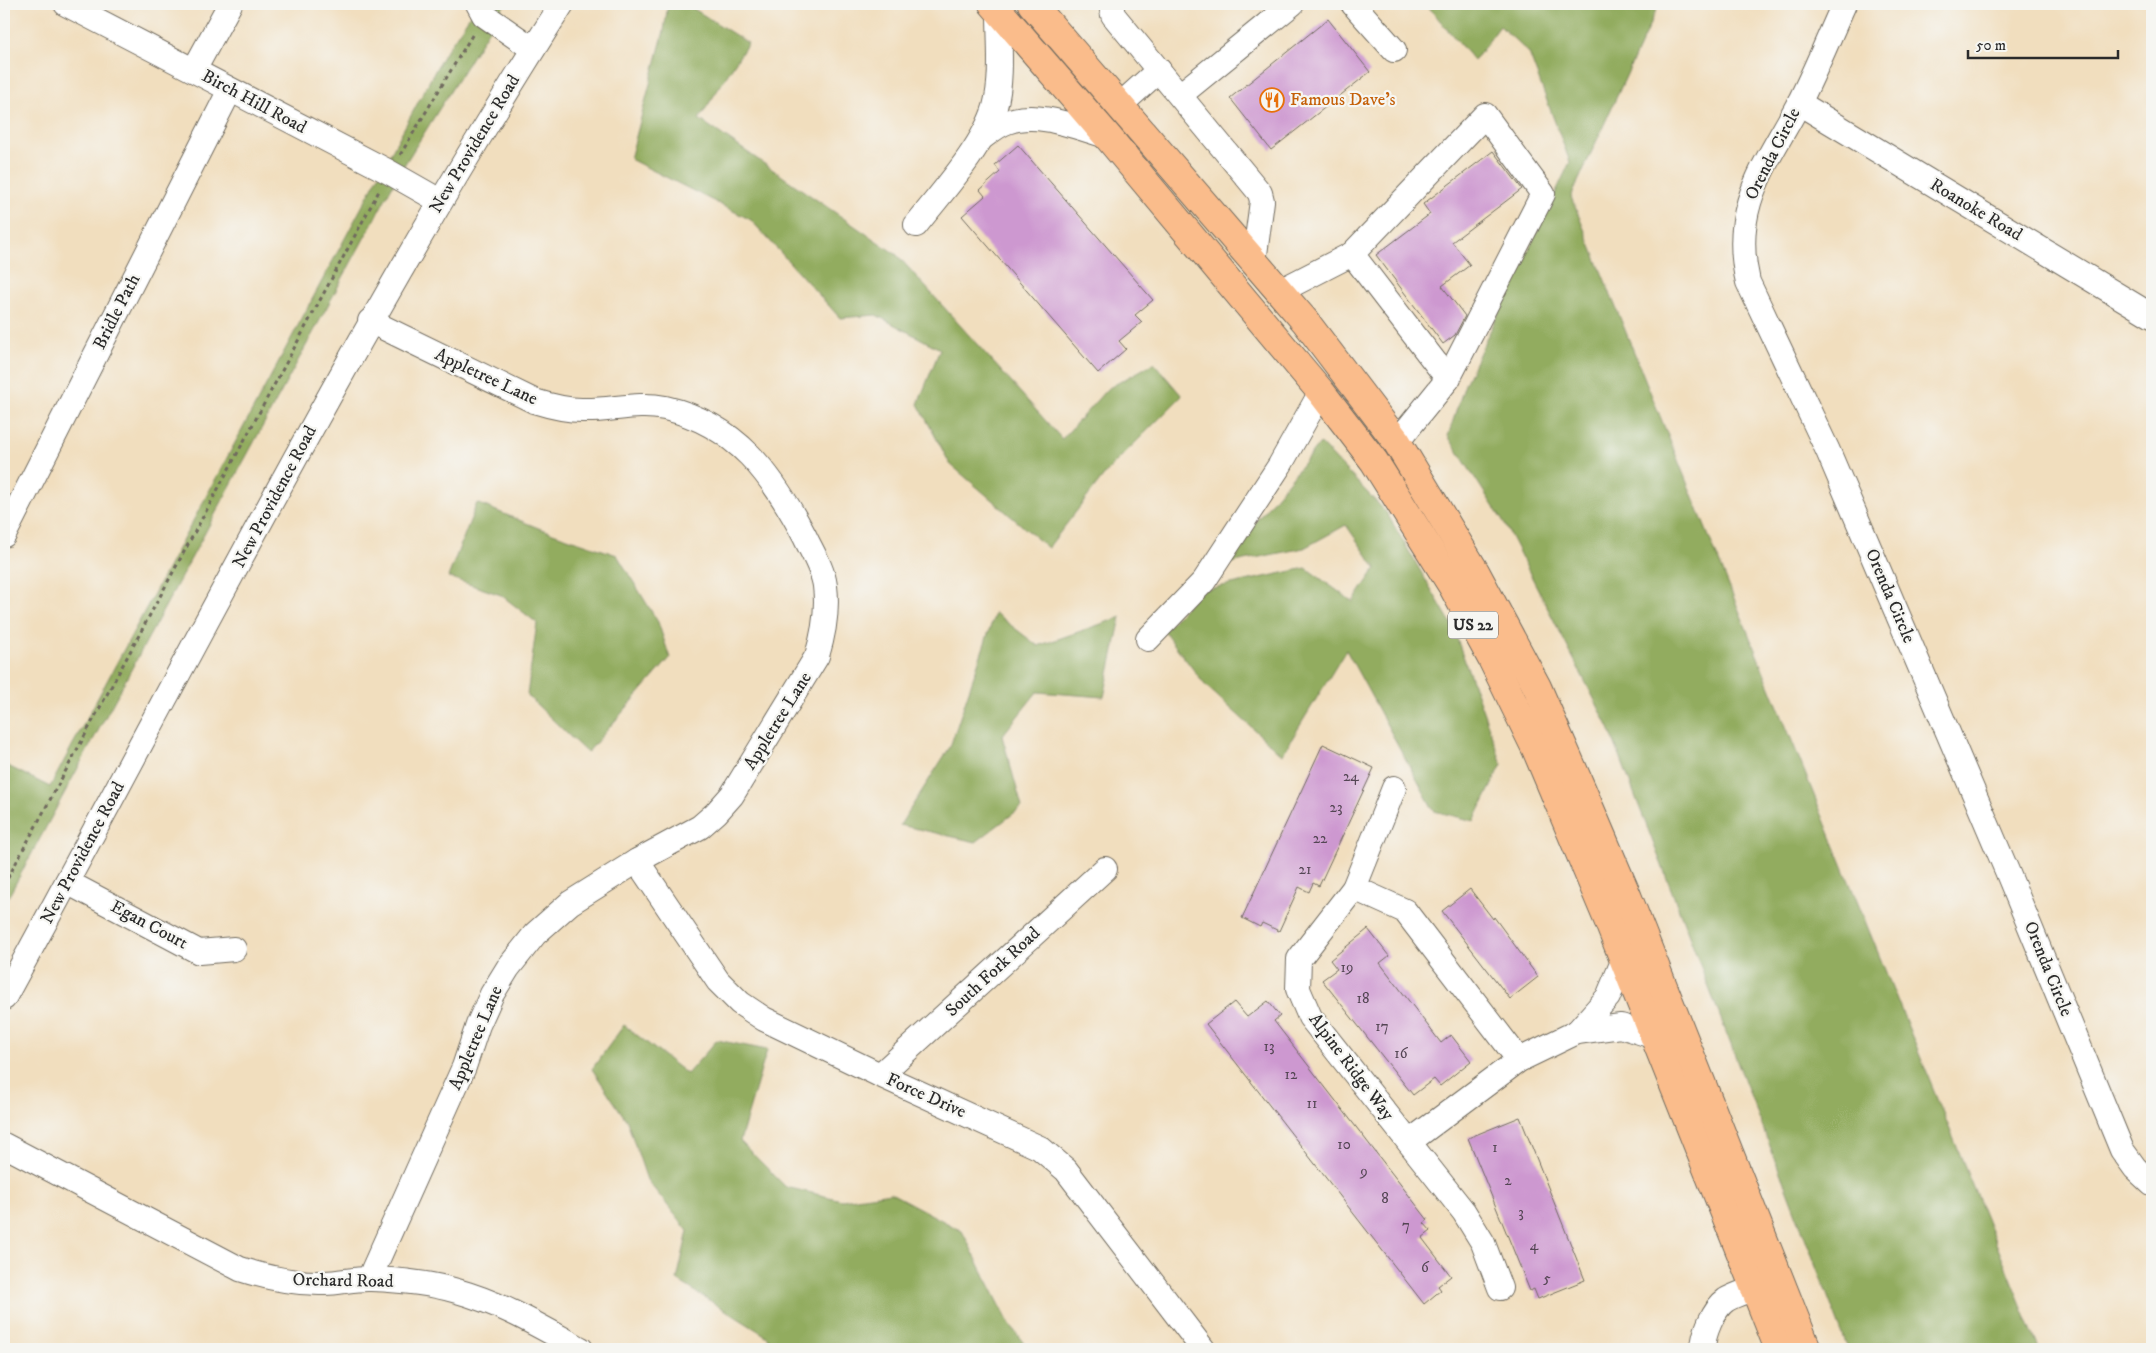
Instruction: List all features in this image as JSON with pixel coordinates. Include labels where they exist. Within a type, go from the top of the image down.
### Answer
[{"type":"highway","name":"US 22","points":[[1032,4],[1305,321],[1397,442],[1476,573],[1536,686],[1628,898],[1807,1349]]},
{"type":"highway","name":"US 22","points":[[996,8],[1107,136],[1321,392],[1374,461],[1453,587],[1492,659],[1536,749],[1624,959],[1779,1349]]},
{"type":"street","name":"Birch Hill Road","points":[[66,4],[390,172],[440,201]]},
{"type":"street","points":[[194,70],[230,4]]},
{"type":"street","name":"New Providence Road","points":[[4,998],[370,321],[440,201],[562,4]]},
{"type":"street","points":[[1111,4],[1113,15],[1260,193],[1262,202],[1254,262]]},
{"type":"street","points":[[1180,95],[1292,4]]},
{"type":"street","points":[[1353,4],[1394,50]]},
{"type":"street","name":"Orenda Circle","points":[[1844,4],[1799,103],[1755,182],[1743,224],[1742,253],[1748,282],[1828,451],[2008,871],[2122,1150],[2135,1168],[2152,1184]]},
{"type":"street","points":[[916,225],[983,137],[991,118],[997,95],[996,8]]},
{"type":"street","points":[[481,9],[533,49]]},
{"type":"street","points":[[1119,106],[1159,70]]},
{"type":"street","name":"Bridle Path","points":[[4,535],[230,90]]},
{"type":"street","name":"Roanoke Road","points":[[1799,103],[2152,316]]},
{"type":"street","points":[[1280,291],[1352,254],[1485,115],[1543,194],[1448,378],[1397,442]]},
{"type":"street","points":[[983,137],[1006,122],[1026,118],[1050,121],[1107,136]]},
{"type":"street","points":[[1352,254],[1448,378]]},
{"type":"street","name":"Appletree Lane","points":[[369,1278],[464,1067],[478,1026],[492,994],[508,968],[535,934],[570,903],[637,861],[700,826],[716,814],[732,795],[813,664],[825,632],[827,606],[825,583],[798,524],[751,454],[712,424],[665,408],[638,405],[584,410],[550,406],[519,395],[370,321]]},
{"type":"street","points":[[1148,639],[1204,581],[1280,465],[1321,392]]},
{"type":"street","name":"Alpine Ridge Way","points":[[1394,788],[1354,888],[1299,959],[1298,989],[1310,1016],[1464,1212],[1483,1243],[1500,1288]]},
{"type":"street","name":"Force Drive","points":[[637,861],[718,981],[740,1003],[764,1020],[1040,1148],[1066,1170],[1203,1349]]},
{"type":"street","name":"South Fork Road","points":[[880,1075],[1105,869]]},
{"type":"street","name":"Egan Court","points":[[68,882],[199,952],[234,950]]},
{"type":"street","points":[[1354,888],[1405,911],[1519,1060]]},
{"type":"street","points":[[1577,1032],[1608,996],[1624,959]]},
{"type":"street","points":[[1409,1142],[1519,1060],[1577,1032],[1621,1026],[1655,1037]]},
{"type":"street","name":"Orchard Road","points":[[4,1145],[240,1269],[268,1278],[298,1283],[327,1283],[369,1278],[427,1284],[457,1291],[523,1317],[581,1349]]},
{"type":"street","points":[[1703,1349],[1703,1343],[1714,1315],[1724,1301],[1755,1288]]},
{"type":"path","points":[[4,885],[390,172],[481,9]]},
{"type":"green space","points":[[478,4],[505,4],[401,170],[4,905],[4,769],[6,765],[50,787],[444,54]]},
{"type":"green space","points":[[668,4],[686,4],[748,43],[699,119],[897,255],[1062,439],[1107,389],[1154,363],[1182,396],[1109,469],[1048,548],[950,464],[918,404],[940,349],[876,315],[840,318],[751,220],[630,159],[664,31]]},
{"type":"green space","points":[[1426,4],[1659,4],[1571,197],[2039,1349],[1848,1349],[1609,728],[1504,523],[1448,436],[1465,384],[1570,162],[1529,53],[1500,26],[1474,61]]},
{"type":"green space","points":[[1320,443],[1386,512],[1452,625],[1502,764],[1474,821],[1434,811],[1346,650],[1282,755],[1205,685],[1164,631],[1199,591],[1306,568],[1353,602],[1376,568],[1346,525],[1304,548],[1220,565]]},
{"type":"green space","points":[[477,503],[541,529],[617,555],[658,622],[670,658],[587,753],[527,695],[537,623],[501,595],[448,577]]},
{"type":"green space","points":[[995,613],[1038,646],[1121,617],[1104,697],[1037,692],[1002,736],[1022,807],[976,842],[900,825],[950,747]]},
{"type":"green space","points":[[624,1025],[687,1074],[717,1040],[767,1050],[740,1141],[786,1187],[842,1200],[891,1193],[962,1231],[1010,1325],[1028,1349],[773,1349],[768,1337],[677,1280],[688,1231],[647,1180],[627,1121],[592,1069]]},
{"type":"building","points":[[1328,19],[1370,72],[1271,150],[1230,98]]},
{"type":"building","points":[[1018,145],[1153,300],[1135,315],[1142,322],[1119,341],[1126,349],[1098,373],[962,216],[985,196],[980,190],[1000,172],[995,165]]},
{"type":"building","points":[[1493,151],[1522,189],[1452,242],[1470,265],[1442,286],[1465,316],[1455,335],[1443,344],[1376,255],[1430,214],[1423,204]]},
{"type":"building","points":[[1323,744],[1374,768],[1319,886],[1313,883],[1309,892],[1299,887],[1279,931],[1262,923],[1260,927],[1242,918]]},
{"type":"building","points":[[1470,889],[1493,919],[1494,917],[1538,977],[1510,999],[1442,911]]},
{"type":"building","points":[[1368,929],[1389,956],[1380,963],[1441,1043],[1451,1035],[1471,1061],[1440,1086],[1434,1079],[1413,1095],[1322,980],[1337,969],[1330,960]]},
{"type":"building","points":[[1268,1001],[1280,1016],[1274,1021],[1428,1220],[1424,1223],[1431,1231],[1422,1238],[1451,1276],[1438,1286],[1441,1290],[1424,1304],[1206,1024],[1234,1002],[1247,1017]]},
{"type":"building","points":[[1520,1117],[1585,1280],[1538,1299],[1534,1289],[1530,1291],[1468,1138]]},
{"type":"place","name":"Famous Dave's","points":[[1272,100]]}]
